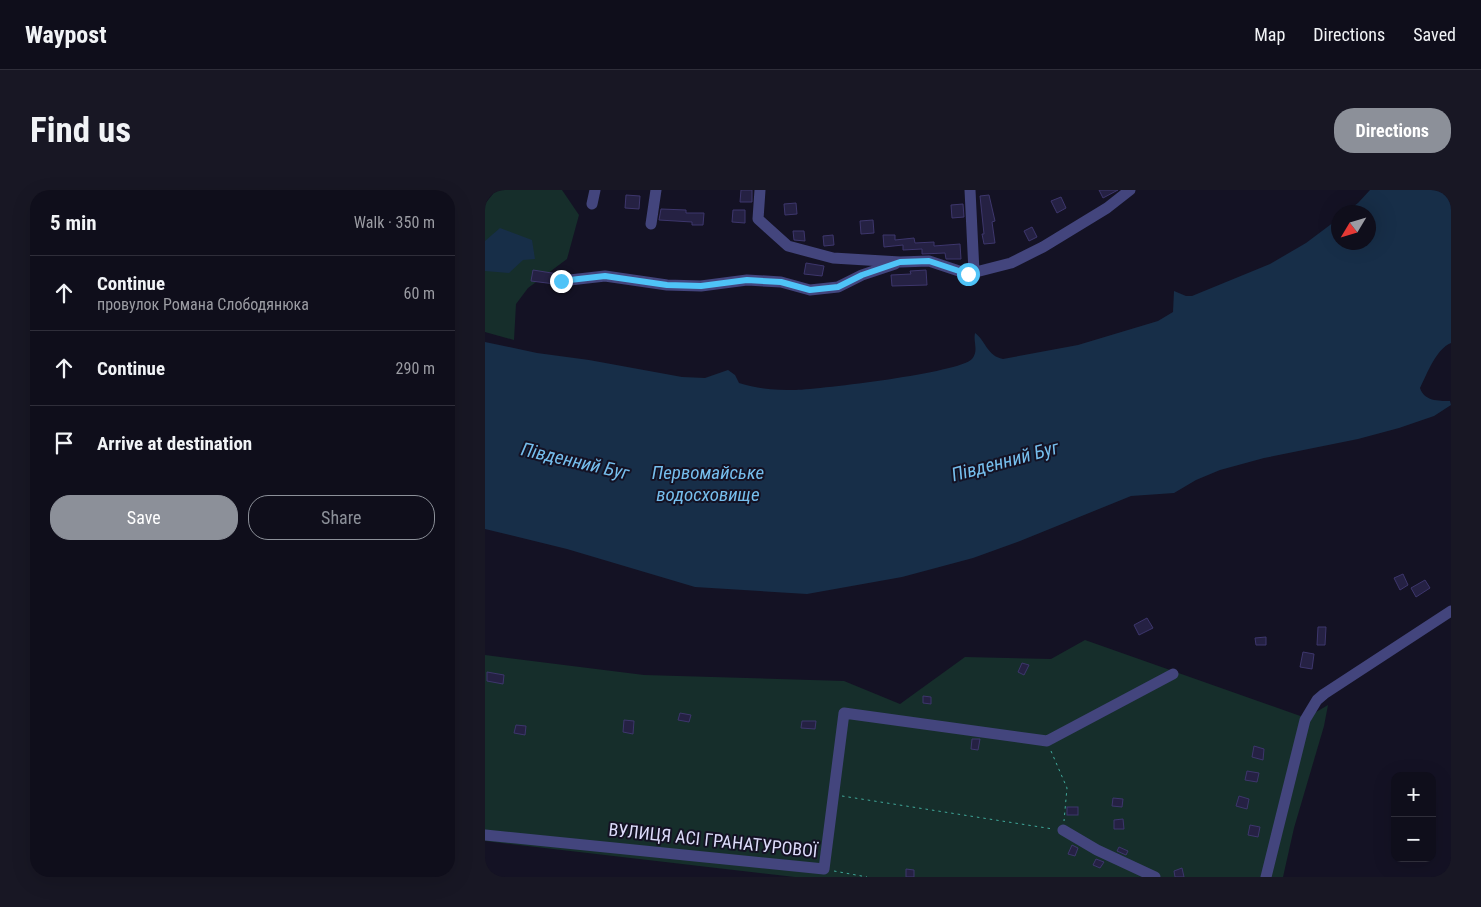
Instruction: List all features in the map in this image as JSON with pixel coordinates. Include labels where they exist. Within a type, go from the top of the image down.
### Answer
[{"type":"street","points":[[592,204],[595,190]]},
{"type":"street","points":[[651,224],[656,190]]},
{"type":"street","points":[[760,190],[758,219],[788,246],[833,258],[900,262],[929,261],[968,274],[1011,263],[1043,247],[1107,208],[1130,190]]},
{"type":"street","points":[[970,190],[973,272]]},
{"type":"street","points":[[561,281],[605,276],[667,285],[701,286],[747,280],[781,282],[810,290],[838,287],[862,275],[900,262]]},
{"type":"street","points":[[1266,877],[1305,720],[1317,700],[1345,678],[1451,611]]},
{"type":"street","points":[[1047,741],[1173,674]]},
{"type":"street","name":"ВУЛИЦЯ АСІ ГРАНАТУРОВОЇ","points":[[485,835],[824,869],[844,713],[1047,741]]},
{"type":"street","points":[[1063,830],[1097,850],[1155,877]]},
{"type":"path","points":[[834,795],[1063,830],[1067,788],[1047,741]]},
{"type":"path","points":[[832,871],[867,877]]},
{"type":"green space","points":[[496,190],[562,190],[579,215],[567,259],[528,288],[516,304],[514,340],[485,332],[485,204]]},
{"type":"green space","points":[[1085,640],[1306,718],[1328,705],[1324,726],[1294,828],[1283,877],[795,877],[485,841],[485,655],[644,675],[844,681],[900,704],[965,657],[1051,659]]},
{"type":"water","name":"Первомайське водосховище","points":[[1370,190],[1451,190],[1451,343],[1436,356],[1420,388],[1428,398],[1450,401],[1451,405],[1434,416],[1358,439],[1264,458],[1220,470],[1196,480],[1174,493],[1131,496],[973,558],[902,577],[807,594],[695,587],[567,549],[485,529],[485,342],[537,353],[589,360],[682,377],[705,378],[728,370],[735,375],[739,383],[753,387],[774,389],[796,390],[832,387],[917,375],[943,370],[972,359],[975,353],[975,333],[993,355],[1003,359],[1078,345],[1158,321],[1173,312],[1174,291],[1186,296],[1192,296],[1270,264],[1306,243],[1331,224],[1331,250],[1376,250],[1376,205],[1355,205]]},
{"type":"water","points":[[500,228],[532,240],[535,259],[523,260],[509,273],[485,271],[485,241]]},
{"type":"building","points":[[741,190],[752,190],[752,202],[740,202]]},
{"type":"building","points":[[1099,190],[1118,190],[1103,198]]},
{"type":"building","points":[[626,195],[640,196],[639,209],[625,208]]},
{"type":"building","points":[[989,195],[995,221],[992,222],[995,243],[984,244],[980,196]]},
{"type":"building","points":[[1061,197],[1066,208],[1057,213],[1051,201]]},
{"type":"building","points":[[796,203],[797,214],[785,215],[784,204]]},
{"type":"building","points":[[963,204],[964,217],[952,218],[951,205]]},
{"type":"building","points":[[661,209],[686,210],[686,213],[704,213],[703,225],[692,225],[692,222],[659,220]]},
{"type":"building","points":[[733,210],[745,210],[745,223],[732,222]]},
{"type":"building","points":[[873,220],[874,233],[861,234],[860,221]]},
{"type":"building","points":[[1032,227],[1037,237],[1029,241],[1024,231]]},
{"type":"building","points":[[793,231],[804,231],[805,241],[794,240]]},
{"type":"building","points":[[833,235],[834,245],[824,246],[823,236]]},
{"type":"building","points":[[883,235],[895,235],[895,240],[914,238],[915,243],[934,242],[934,246],[960,244],[961,259],[946,259],[945,253],[922,254],[922,249],[903,250],[903,245],[884,247]]},
{"type":"building","points":[[806,263],[824,266],[822,276],[804,274]]},
{"type":"building","points":[[533,270],[558,274],[554,278],[555,284],[531,281]]},
{"type":"building","points":[[926,270],[927,285],[892,286],[891,275],[911,274],[910,271]]},
{"type":"building","points":[[1403,574],[1408,585],[1400,590],[1394,578]]},
{"type":"building","points":[[1425,580],[1430,588],[1416,597],[1411,588]]},
{"type":"building","points":[[1147,618],[1153,628],[1139,635],[1134,625]]},
{"type":"building","points":[[1318,627],[1326,627],[1325,645],[1317,645]]},
{"type":"building","points":[[1266,637],[1266,645],[1256,645],[1255,638]]},
{"type":"building","points":[[1303,652],[1314,654],[1312,669],[1300,667]]},
{"type":"building","points":[[1022,663],[1029,665],[1024,675],[1018,672]]},
{"type":"building","points":[[487,672],[504,675],[503,684],[487,681]]},
{"type":"building","points":[[923,696],[931,697],[931,704],[923,703]]},
{"type":"building","points":[[680,713],[691,715],[689,722],[678,720]]},
{"type":"building","points":[[624,720],[634,721],[633,734],[623,732]]},
{"type":"building","points":[[802,721],[816,721],[815,729],[801,728]]},
{"type":"building","points":[[516,725],[526,726],[525,735],[514,733]]},
{"type":"building","points":[[972,739],[980,739],[978,750],[971,749]]},
{"type":"building","points":[[1254,746],[1264,749],[1263,760],[1252,757]]},
{"type":"building","points":[[1247,771],[1259,773],[1257,782],[1245,780]]},
{"type":"building","points":[[1239,796],[1249,799],[1247,809],[1236,806]]},
{"type":"building","points":[[1113,798],[1123,799],[1122,807],[1112,806]]},
{"type":"building","points":[[1067,807],[1078,807],[1078,815],[1067,815]]},
{"type":"building","points":[[1123,819],[1124,829],[1114,829],[1114,820]]},
{"type":"building","points":[[1250,825],[1260,827],[1258,837],[1248,835]]},
{"type":"building","points":[[1072,845],[1078,848],[1075,856],[1068,854]]},
{"type":"building","points":[[1119,847],[1128,851],[1126,855],[1117,851]]},
{"type":"building","points":[[1096,859],[1104,862],[1100,868],[1093,865]]},
{"type":"building","points":[[1182,868],[1184,877],[1175,877],[1174,871]]},
{"type":"building","points":[[906,869],[914,870],[914,877],[906,877]]},
{"type":"route","points":[[561,281],[605,276],[667,285],[701,286],[747,280],[781,282],[810,290],[838,287],[862,275],[900,262],[929,261],[968,274]]},
{"type":"water label","name":"Південний Буг","points":[[575,461]]},
{"type":"water label","name":"Південний Буг","points":[[1005,461]]}]
